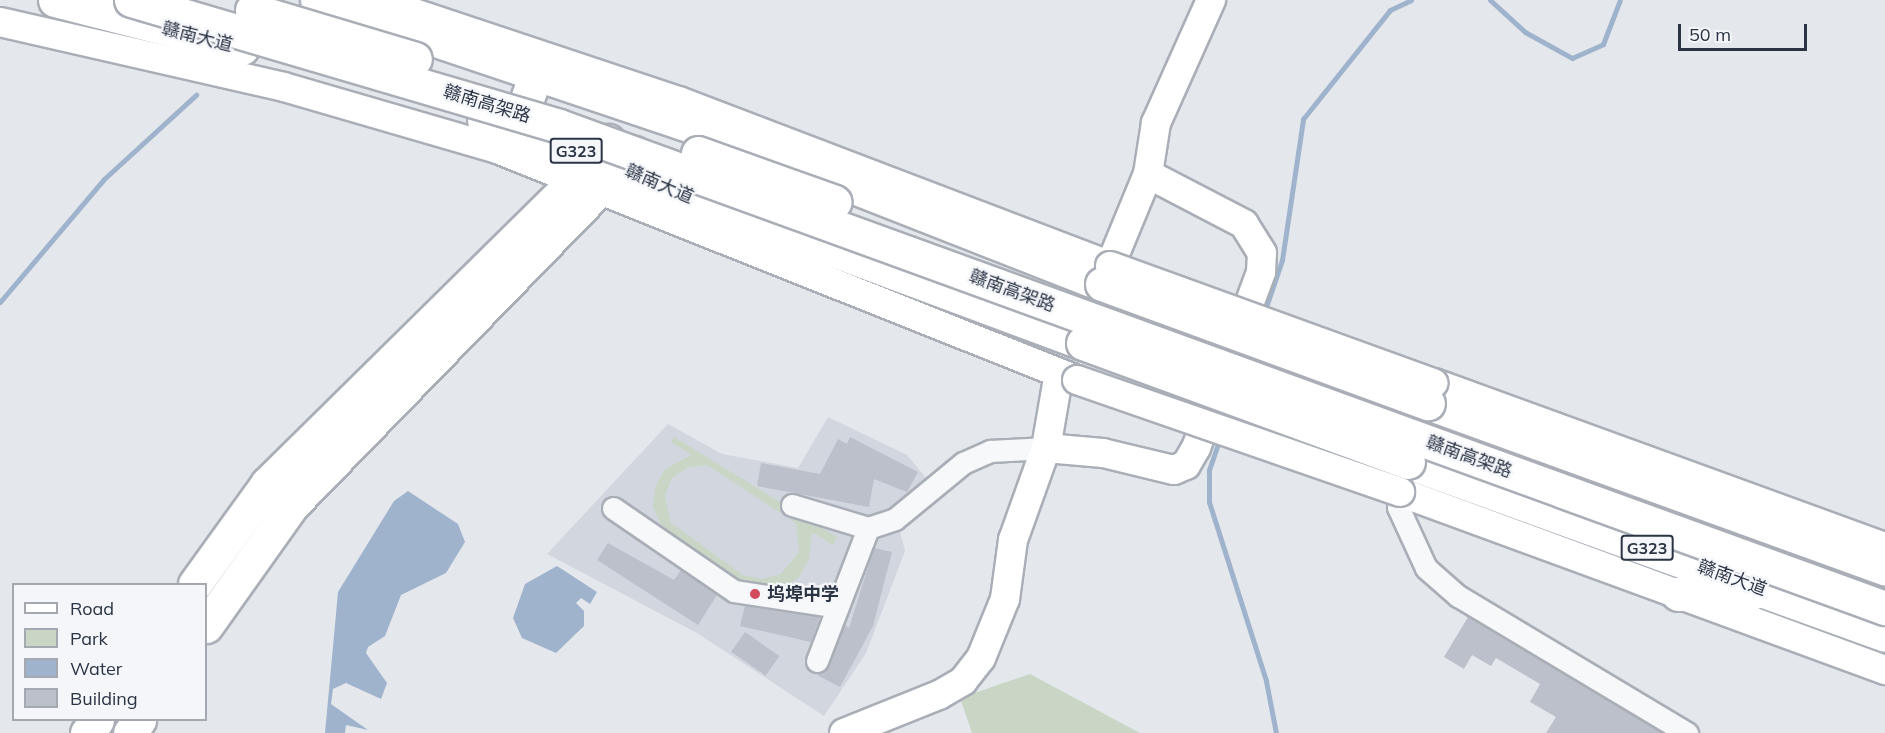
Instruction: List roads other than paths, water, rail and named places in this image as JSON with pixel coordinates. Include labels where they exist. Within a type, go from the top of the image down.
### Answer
[{"type":"main road","name":"赣南大道","points":[[55,0],[311,66],[516,130],[599,173],[717,209],[1083,343],[1404,477],[1772,593],[1885,635]]},
{"type":"main road","name":"赣南高架路","points":[[131,0],[559,126],[1885,608]]},
{"type":"main road","name":"赣南高架路","points":[[214,0],[323,28],[756,173],[1318,384],[1885,587]]},
{"type":"main road","points":[[317,0],[537,71],[671,111],[744,144],[1431,393],[1647,483],[1885,568]]},
{"type":"main road","points":[[516,130],[537,71]]},
{"type":"main road","points":[[207,626],[292,505],[599,173],[640,100]]},
{"type":"main road","points":[[196,583],[267,484],[599,173],[671,111]]},
{"type":"main road","points":[[717,209],[744,144]]},
{"type":"main road","points":[[1523,416],[1647,483]]},
{"type":"main road","points":[[1678,594],[1772,593]]},
{"type":"main road","points":[[87,733],[96,721]]},
{"type":"street","points":[[375,0],[640,100]]},
{"type":"street","points":[[671,111],[1106,275],[1148,174],[1156,123],[1211,0]]},
{"type":"street","points":[[0,22],[284,87],[599,173],[1068,376],[1404,477],[1678,594],[1885,670]]},
{"type":"street","points":[[792,505],[868,528],[895,519],[963,463],[990,451],[1046,448],[1103,453],[1174,470],[1186,465],[1216,393],[1261,272],[1262,253],[1244,224],[1148,174]]},
{"type":"street","points":[[844,733],[939,695],[963,681],[981,657],[1005,599],[1013,540],[1046,448],[1068,376]]},
{"type":"street","points":[[1431,393],[1523,416],[1885,547]]},
{"type":"street","points":[[1404,477],[1398,507],[1426,568],[1458,596],[1687,733]]},
{"type":"street","points":[[613,508],[734,591],[838,607]]},
{"type":"street","points":[[817,661],[868,528]]},
{"type":"water","points":[[408,491],[458,524],[465,542],[446,573],[401,595],[385,636],[368,647],[366,653],[387,683],[381,699],[346,683],[333,689],[331,704],[368,730],[346,725],[345,733],[325,733],[338,592],[394,501]]},
{"type":"water","points":[[557,566],[597,592],[590,604],[581,598],[576,603],[584,611],[584,626],[556,653],[522,638],[513,618],[525,584]]},
{"type":"waterway","points":[[1264,313],[1282,260],[1303,119],[1390,10],[1411,0]]},
{"type":"waterway","points":[[1490,0],[1525,32],[1572,58],[1603,44],[1620,0]]},
{"type":"waterway","points":[[0,302],[104,179],[196,95]]},
{"type":"waterway","points":[[1220,438],[1209,470],[1209,502],[1266,681],[1276,733]]},
{"type":"place","name":"坞埠中学","points":[[755,594]]}]
